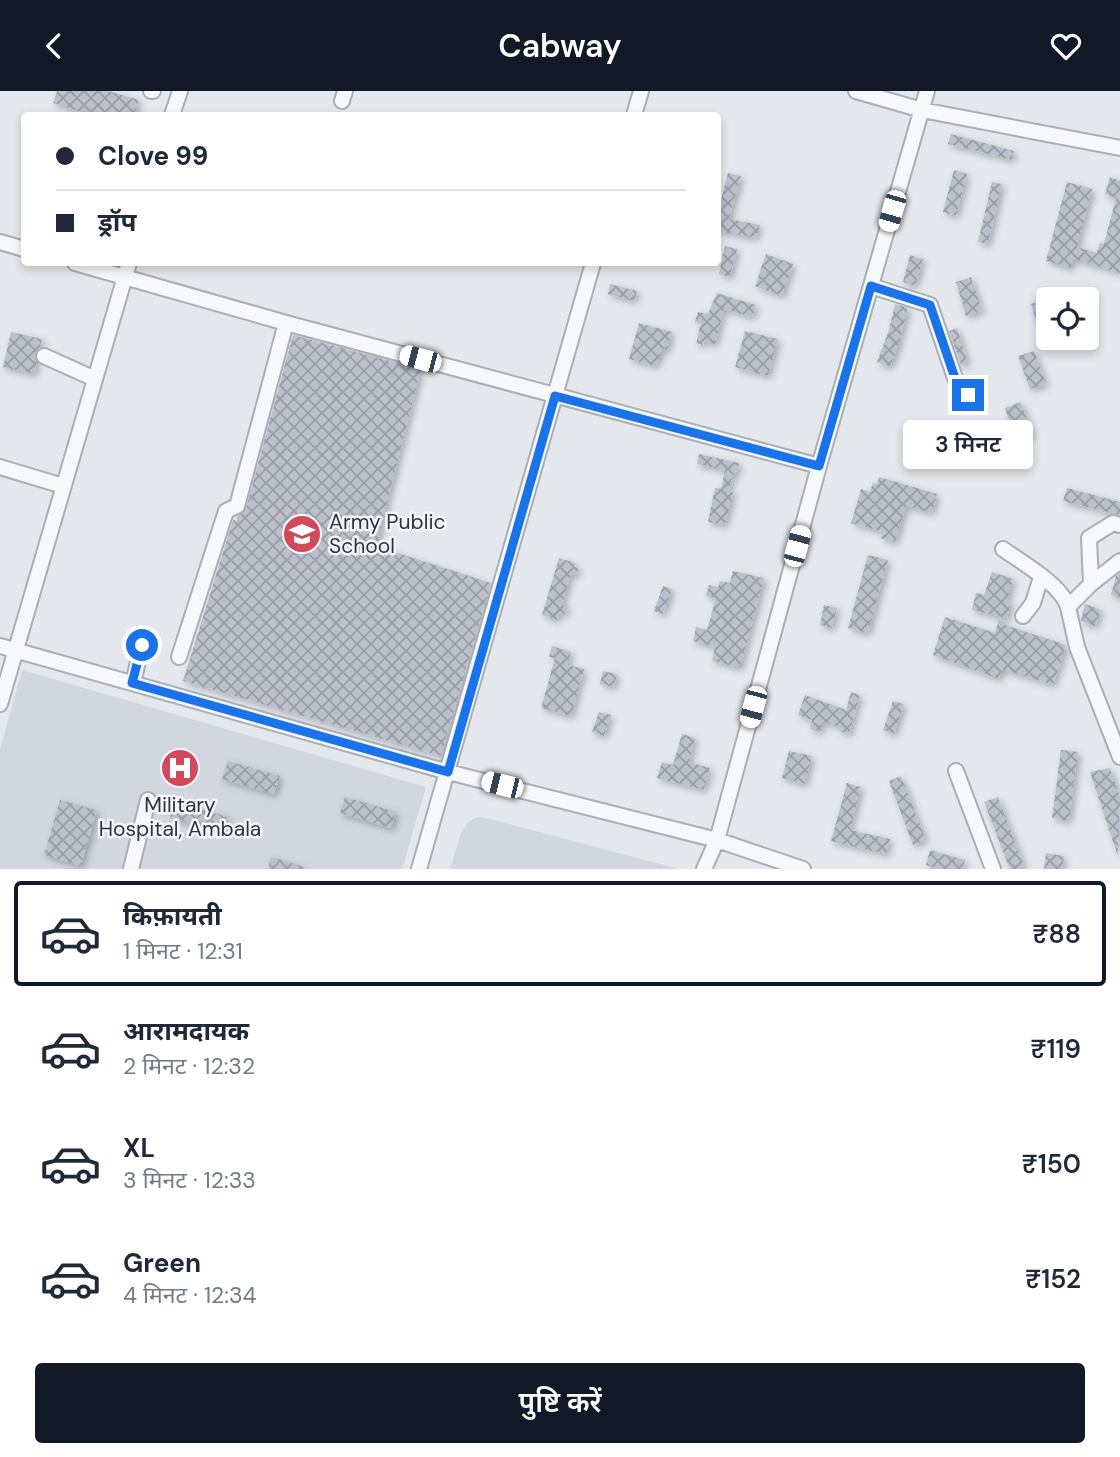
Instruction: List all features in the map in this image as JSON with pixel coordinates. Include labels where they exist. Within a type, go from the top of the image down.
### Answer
[{"type":"street","points":[[173,112],[180,91]]},
{"type":"street","points":[[635,112],[641,91]]},
{"type":"street","points":[[856,91],[922,110],[1120,148]]},
{"type":"street","points":[[704,869],[717,841],[819,466],[927,91]]},
{"type":"street","points":[[0,242],[21,248]]},
{"type":"street","points":[[101,266],[127,269],[286,323],[819,466]]},
{"type":"street","points":[[419,869],[592,266]]},
{"type":"street","points":[[0,703],[127,269]]},
{"type":"street","points":[[871,286],[930,305],[955,378],[968,395]]},
{"type":"street","points":[[179,656],[226,511],[237,506],[286,323]]},
{"type":"street","points":[[44,356],[95,379]]},
{"type":"street","points":[[0,467],[63,486]]},
{"type":"street","points":[[1091,584],[1089,538],[1113,523],[1120,525]]},
{"type":"street","points":[[1003,549],[1055,588],[1066,600],[1076,647],[1120,757]]},
{"type":"street","points":[[1068,607],[1120,561]]},
{"type":"street","points":[[1023,616],[1033,603],[1041,577]]},
{"type":"street","points":[[132,683],[142,645]]},
{"type":"street","points":[[0,646],[448,772],[717,841],[803,869]]},
{"type":"street","points":[[956,771],[993,869]]},
{"type":"street","points":[[131,869],[148,800]]},
{"type":"shaded area","name":"Military Hospital, Ambala","points":[[22,670],[426,787],[402,869],[0,869],[0,749]]},
{"type":"shaded area","points":[[477,817],[679,869],[450,869],[461,833],[468,822]]},
{"type":"building","points":[[57,91],[109,91],[139,100],[135,112],[82,112],[53,103]]},
{"type":"building","points":[[951,134],[1014,151],[1012,160],[948,144]]},
{"type":"building","points":[[954,170],[967,174],[956,216],[943,212]]},
{"type":"building","points":[[728,173],[741,176],[729,219],[760,225],[756,238],[721,232],[721,200]]},
{"type":"building","points":[[1110,177],[1120,181],[1120,273],[1073,259],[1071,268],[1046,261],[1067,182],[1092,189],[1077,247],[1097,253],[1100,243],[1104,244],[1116,198],[1105,194]]},
{"type":"building","points":[[992,182],[1002,184],[988,244],[978,242]]},
{"type":"building","points":[[725,246],[737,249],[730,277],[719,274]]},
{"type":"building","points":[[766,254],[793,264],[782,296],[755,286]]},
{"type":"building","points":[[910,255],[923,259],[915,286],[903,282]]},
{"type":"building","points":[[971,277],[982,311],[966,316],[956,282]]},
{"type":"building","points":[[610,284],[637,291],[634,301],[608,294]]},
{"type":"building","points":[[717,293],[756,305],[752,317],[724,309],[715,344],[704,341],[703,345],[696,343],[701,323],[695,322],[698,312],[708,314]]},
{"type":"building","points":[[1036,303],[1036,319],[1031,304]]},
{"type":"building","points":[[895,304],[908,308],[890,367],[877,362]]},
{"type":"building","points":[[639,323],[672,332],[667,350],[663,349],[656,366],[629,359]]},
{"type":"building","points":[[957,328],[968,363],[961,365],[949,331]]},
{"type":"building","points":[[745,331],[778,339],[768,376],[735,367]]},
{"type":"building","points":[[11,332],[42,339],[35,353],[37,362],[34,374],[3,367]]},
{"type":"building","name":"Army Public School","points":[[293,335],[421,369],[376,546],[491,583],[441,756],[183,681],[233,520],[237,521],[237,517],[246,508]]},
{"type":"building","points":[[1034,351],[1046,384],[1030,389],[1018,356]]},
{"type":"building","points":[[1021,402],[1032,435],[1016,441],[1005,408]]},
{"type":"building","points":[[699,454],[739,463],[737,474],[733,473],[729,491],[733,492],[725,525],[708,522],[715,488],[721,489],[725,470],[697,464]]},
{"type":"building","points":[[879,477],[937,494],[932,513],[906,506],[895,542],[881,538],[883,532],[851,523],[861,489],[870,492]]},
{"type":"building","points":[[1067,488],[1120,502],[1120,515],[1063,501]]},
{"type":"building","points":[[868,555],[888,560],[868,633],[848,628]]},
{"type":"building","points":[[559,558],[575,563],[574,567],[579,568],[577,575],[571,574],[562,605],[568,607],[566,614],[560,612],[557,620],[542,615]]},
{"type":"building","points":[[733,571],[764,578],[740,668],[712,661],[715,647],[693,641],[696,627],[707,630],[716,598],[706,596],[709,585],[718,587],[720,581],[730,583]]},
{"type":"building","points":[[992,572],[1013,579],[1007,601],[1011,602],[1007,618],[972,610],[976,593],[984,595]]},
{"type":"building","points":[[1120,573],[1120,598],[1111,595],[1116,576]]},
{"type":"building","points":[[663,586],[672,589],[663,614],[654,611]]},
{"type":"building","points":[[1085,604],[1101,610],[1095,626],[1081,621]]},
{"type":"building","points":[[824,605],[837,608],[832,628],[820,625]]},
{"type":"building","points":[[945,617],[995,633],[999,619],[1006,622],[1005,625],[1066,645],[1053,685],[1002,669],[999,679],[933,655]]},
{"type":"building","points":[[552,646],[571,652],[567,665],[584,669],[571,716],[541,708],[555,658],[549,657]]},
{"type":"building","points":[[603,671],[617,674],[614,687],[600,684]]},
{"type":"building","points":[[851,692],[860,695],[849,734],[823,721],[821,732],[810,729],[812,720],[798,715],[805,695],[846,710]]},
{"type":"building","points":[[893,701],[904,704],[894,734],[883,730]]},
{"type":"building","points":[[599,712],[611,715],[604,736],[592,732]]},
{"type":"building","points":[[682,734],[695,738],[689,762],[710,768],[704,790],[657,778],[662,762],[673,765]]},
{"type":"building","points":[[1061,750],[1078,752],[1069,821],[1052,818]]},
{"type":"building","points":[[789,751],[812,756],[805,784],[782,778]]},
{"type":"building","points":[[228,761],[280,776],[274,794],[222,779]]},
{"type":"building","points":[[1110,768],[1120,798],[1118,857],[1090,772]]},
{"type":"building","points":[[901,776],[926,840],[913,845],[889,781]]},
{"type":"building","points":[[847,783],[861,787],[850,830],[890,839],[886,854],[831,841]]},
{"type":"building","points":[[345,797],[396,812],[391,828],[340,813]]},
{"type":"building","points":[[998,797],[1024,866],[1016,869],[1010,869],[984,802]]},
{"type":"building","points":[[60,800],[97,810],[81,866],[44,855]]},
{"type":"building","points":[[174,802],[228,817],[224,831],[170,817]]},
{"type":"building","points":[[930,850],[965,860],[962,869],[938,869],[926,865]]},
{"type":"building","points":[[1046,853],[1064,856],[1062,869],[1044,869]]},
{"type":"building","points":[[271,857],[304,867],[304,869],[268,869]]},
{"type":"place","name":"Army Public School","points":[[302,534]]},
{"type":"place","name":"Military Hospital, Ambala","points":[[180,768]]},
{"type":"route","points":[[142,645],[132,683],[448,772],[555,396],[819,466],[871,286],[930,305],[955,378],[968,395]]}]
